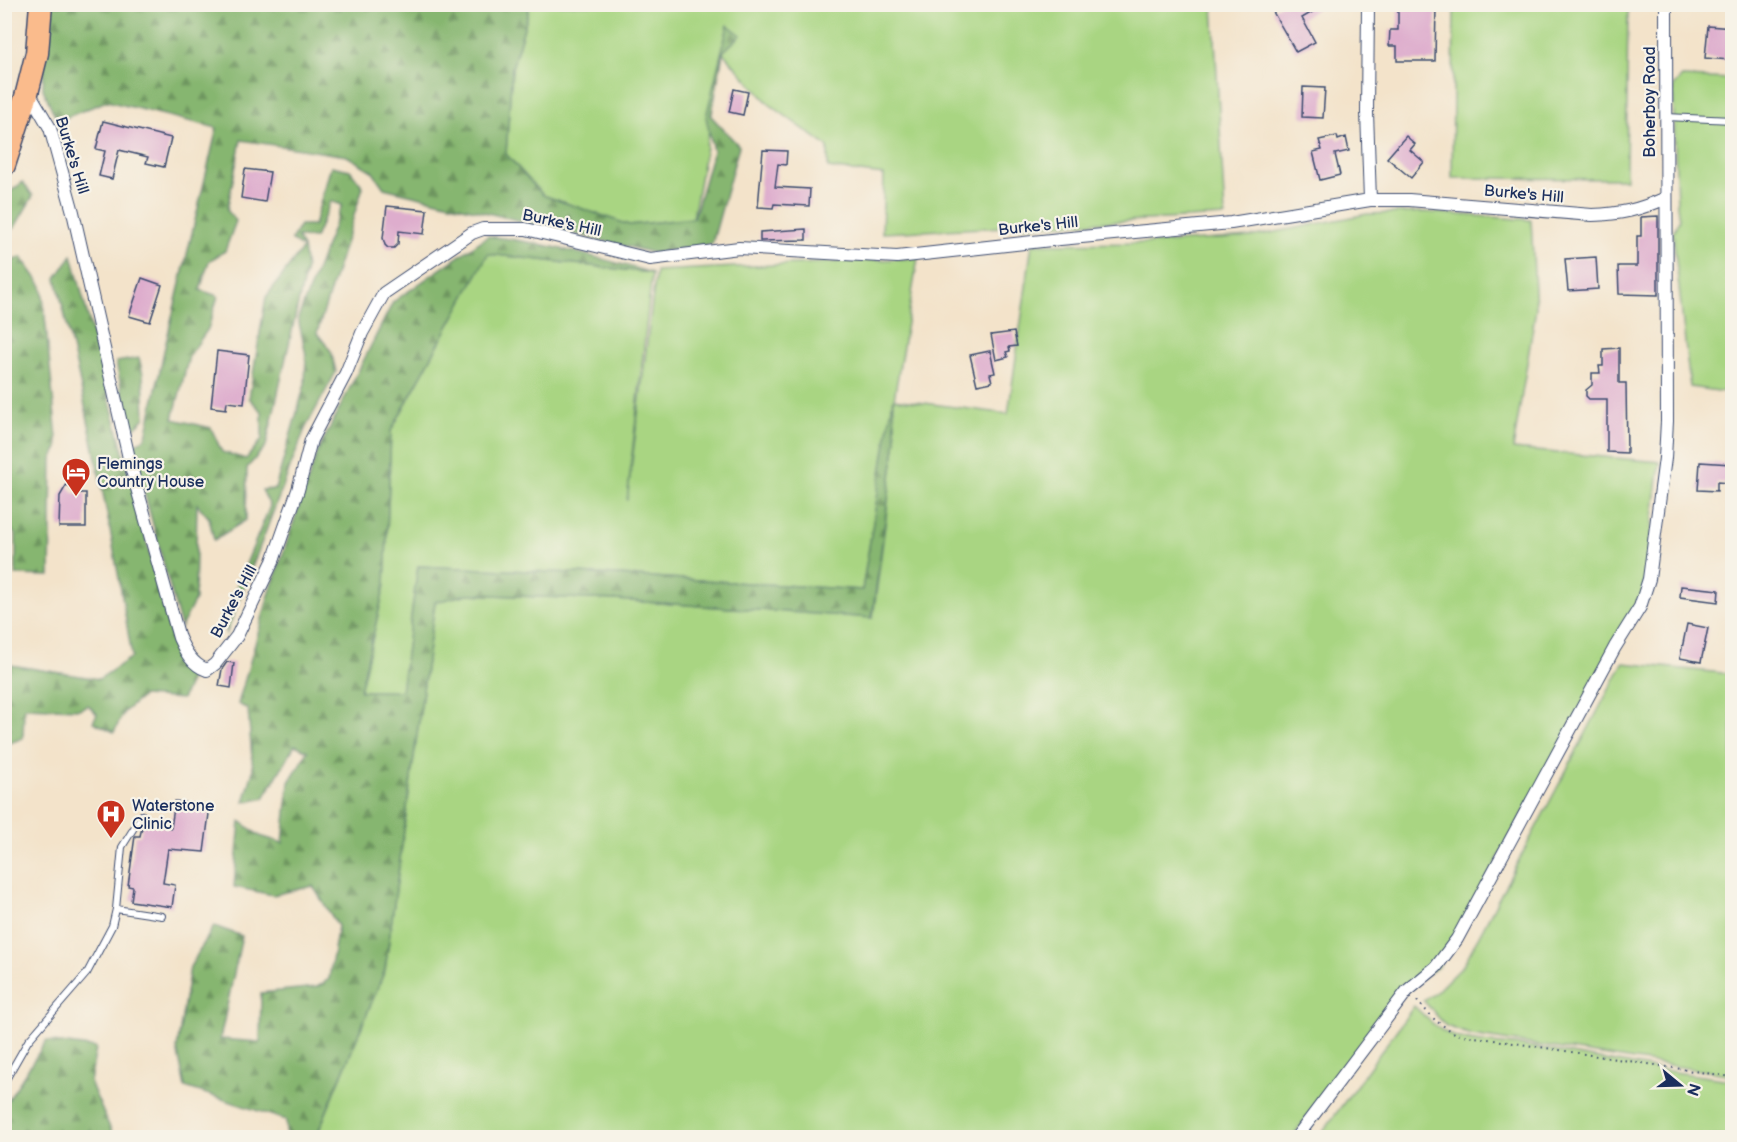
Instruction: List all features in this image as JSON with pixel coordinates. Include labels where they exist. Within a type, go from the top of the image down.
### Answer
[{"type":"highway","points":[[4,165],[26,97],[36,53],[41,4]]},
{"type":"street","points":[[1368,4],[1367,112],[1370,200]]},
{"type":"street","name":"Boherboy Road","points":[[1296,1137],[1407,991],[1436,967],[1457,939],[1643,598],[1649,579],[1666,438],[1665,4]]},
{"type":"street","name":"Burke's Hill","points":[[26,97],[33,99],[50,128],[73,212],[131,467],[179,638],[194,663],[207,670],[215,664],[237,636],[273,561],[298,490],[311,440],[346,373],[362,333],[384,293],[472,232],[483,229],[526,229],[651,259],[739,248],[897,257],[1060,238],[1231,223],[1370,200],[1409,200],[1592,215],[1622,214],[1666,198]]},
{"type":"lane","points":[[1666,117],[1732,120]]},
{"type":"lane","points":[[4,1083],[28,1041],[87,973],[112,926],[116,909],[122,847],[142,815]]},
{"type":"lane","points":[[116,909],[162,916]]},
{"type":"path","points":[[1407,991],[1436,1021],[1456,1034],[1732,1077]]},
{"type":"green space","points":[[46,5],[529,5],[512,68],[506,154],[543,195],[629,225],[694,218],[713,151],[706,117],[728,25],[741,35],[723,52],[711,116],[739,146],[712,244],[654,253],[384,188],[372,171],[347,156],[241,140],[227,210],[236,221],[225,251],[209,261],[200,290],[218,296],[208,329],[189,356],[173,419],[211,428],[222,452],[246,459],[262,439],[262,412],[249,398],[266,297],[303,248],[291,240],[300,225],[314,225],[331,166],[350,170],[363,187],[317,333],[331,351],[336,372],[305,429],[226,635],[227,610],[270,506],[262,490],[275,489],[305,384],[306,355],[298,318],[342,205],[331,201],[315,238],[297,237],[303,247],[306,269],[266,446],[247,468],[246,520],[214,540],[209,518],[197,504],[195,600],[181,627],[132,447],[146,437],[217,128],[107,101],[67,117],[59,125],[43,89]]},
{"type":"green space","points":[[529,5],[1213,5],[1225,216],[882,233],[884,175],[828,168],[828,147],[769,104],[723,53],[693,218],[629,225],[542,195],[506,154],[512,68]]},
{"type":"green space","points":[[1454,5],[1628,5],[1626,179],[1452,178]]},
{"type":"green space","points":[[1682,77],[1732,79],[1732,393],[1690,387],[1673,233],[1679,220],[1673,86]]},
{"type":"green space","points":[[23,182],[33,196],[15,227],[5,234],[6,195]]},
{"type":"green space","points":[[1426,212],[1531,220],[1536,308],[1513,449],[1660,462],[1643,597],[1438,967],[1405,990],[1292,1137],[316,1138],[385,970],[435,602],[468,594],[616,600],[873,618],[896,439],[893,403],[862,590],[618,575],[418,566],[401,692],[360,691],[385,585],[391,431],[488,254],[652,273],[627,501],[656,271],[918,258],[894,399],[1008,414],[1032,244],[1157,243],[1250,237],[1367,214]]},
{"type":"green space","points":[[488,236],[571,251],[652,273],[488,254],[391,431],[385,585],[360,691],[401,691],[418,566],[618,575],[862,590],[893,399],[896,439],[872,618],[616,600],[468,594],[435,602],[385,970],[316,1137],[286,1137],[286,1120],[185,1087],[177,1048],[190,967],[214,926],[242,936],[220,1039],[260,1042],[261,993],[317,987],[329,979],[338,926],[313,886],[273,895],[234,887],[240,821],[260,836],[283,843],[289,782],[308,751],[295,745],[264,798],[244,802],[253,771],[248,709],[238,704],[268,598],[318,451],[393,302]]},
{"type":"green space","points":[[72,255],[172,640],[195,670],[182,699],[143,696],[124,712],[114,732],[93,722],[97,714],[88,705],[79,709],[24,707],[23,738],[5,745],[4,664],[99,679],[132,657],[98,467],[56,278]]},
{"type":"green space","points":[[21,257],[42,286],[58,448],[52,459],[50,576],[16,575],[16,536],[5,521],[5,264]]},
{"type":"green space","points":[[139,358],[143,374],[145,418],[130,432],[116,362]]},
{"type":"green space","points":[[1623,663],[1732,674],[1732,1075],[1471,1035],[1446,1026],[1423,1000],[1433,995],[1464,964]]},
{"type":"green space","points":[[1414,1006],[1443,1031],[1464,1039],[1532,1047],[1732,1080],[1732,1137],[1319,1137]]},
{"type":"green space","points":[[46,1041],[96,1048],[90,1082],[114,1137],[5,1137],[5,1105]]},
{"type":"building","points":[[1282,4],[1326,4],[1302,18],[1315,42],[1296,52],[1272,10]]},
{"type":"building","points":[[1398,4],[1436,4],[1435,61],[1397,61],[1397,46],[1389,46],[1390,30],[1398,30]]},
{"type":"building","points":[[1708,26],[1732,28],[1730,60],[1705,58]]},
{"type":"building","points":[[1303,87],[1325,88],[1323,118],[1302,117]]},
{"type":"building","points":[[734,89],[748,92],[743,115],[729,112]]},
{"type":"building","points":[[103,121],[171,138],[164,167],[146,163],[148,157],[119,150],[112,179],[99,176],[105,151],[96,149]]},
{"type":"building","points":[[1337,136],[1338,140],[1346,137],[1349,151],[1335,154],[1340,175],[1320,180],[1313,152],[1322,150],[1319,140]]},
{"type":"building","points":[[1406,136],[1415,144],[1410,150],[1424,162],[1411,178],[1387,158]]},
{"type":"building","points":[[763,150],[787,151],[786,165],[778,164],[775,187],[810,189],[809,206],[774,204],[773,208],[758,207]]},
{"type":"building","points":[[245,169],[270,172],[265,202],[241,198]]},
{"type":"building","points":[[387,206],[427,210],[424,234],[399,231],[398,244],[394,248],[388,248],[383,238]]},
{"type":"building","points":[[1658,216],[1658,295],[1619,294],[1618,266],[1637,266],[1637,236],[1641,236],[1641,217]]},
{"type":"building","points":[[806,229],[806,240],[760,241],[760,232]]},
{"type":"building","points":[[1596,257],[1598,289],[1568,291],[1565,259]]},
{"type":"building","points":[[142,278],[162,285],[150,322],[129,316]]},
{"type":"building","points":[[1014,332],[1017,346],[1009,347],[1010,351],[1006,352],[1008,357],[996,360],[991,335]]},
{"type":"building","points":[[1619,348],[1619,383],[1626,383],[1627,453],[1607,452],[1607,399],[1589,399],[1586,396],[1586,390],[1592,385],[1592,373],[1600,373],[1599,366],[1603,366],[1603,349]]},
{"type":"building","points":[[217,351],[249,355],[244,404],[227,402],[226,409],[211,407]]},
{"type":"building","points":[[990,351],[995,373],[990,374],[992,382],[977,385],[970,355]]},
{"type":"building","points":[[1700,462],[1731,464],[1730,483],[1717,482],[1717,491],[1698,490]]},
{"type":"building","points":[[67,484],[74,493],[86,493],[86,527],[59,527],[60,496]]},
{"type":"building","points":[[1681,586],[1719,590],[1718,602],[1680,597]]},
{"type":"building","points":[[1687,624],[1708,628],[1701,662],[1680,658]]},
{"type":"building","points":[[227,662],[234,663],[231,688],[219,686],[222,669]]},
{"type":"building","points":[[175,801],[210,806],[204,852],[168,849],[163,883],[175,885],[172,907],[131,901],[133,887],[128,886],[135,836],[140,836],[143,823],[171,828]]},
{"type":"place","name":"Flemings Country House","points":[[76,498]]},
{"type":"place","name":"Waterstone Clinic","points":[[111,840]]}]
